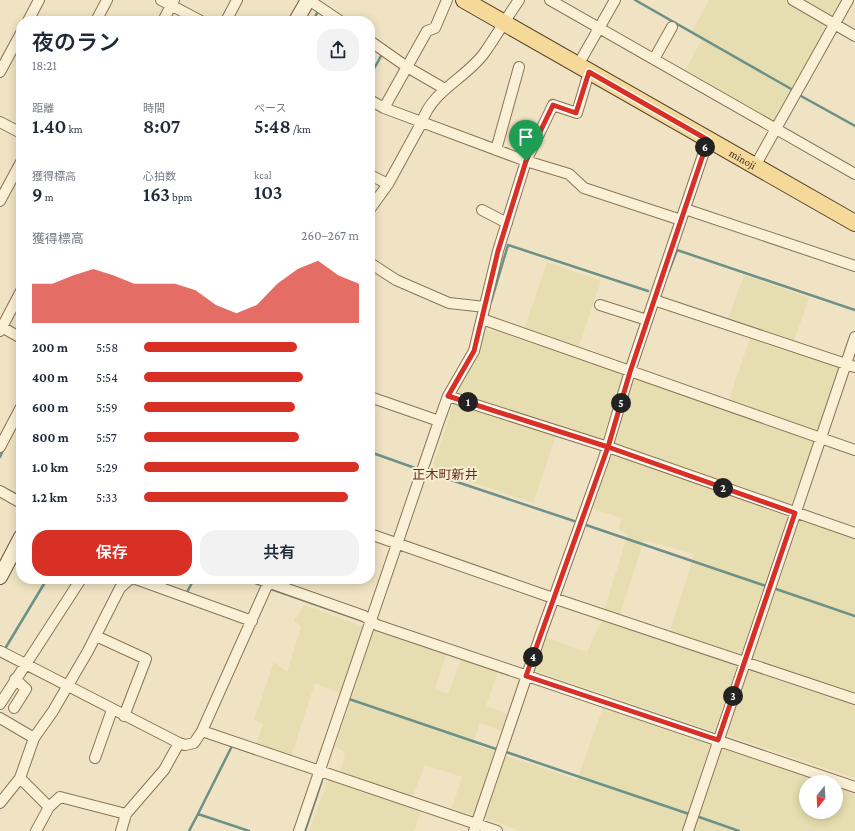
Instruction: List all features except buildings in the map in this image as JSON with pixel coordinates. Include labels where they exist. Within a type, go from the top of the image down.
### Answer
[{"type":"main road","points":[[299,16],[308,0]]},
{"type":"main road","name":"minoji","points":[[464,0],[855,223]]},
{"type":"main road","points":[[0,577],[16,547]]},
{"type":"street","points":[[31,16],[39,0]]},
{"type":"street","points":[[99,16],[107,0]]},
{"type":"street","points":[[161,0],[173,3],[193,16]]},
{"type":"street","points":[[229,16],[237,0]]},
{"type":"street","points":[[308,0],[332,16]]},
{"type":"street","points":[[384,108],[427,31],[435,28],[447,0]]},
{"type":"street","points":[[375,202],[388,184],[425,114],[436,98],[469,70],[485,52],[503,22],[519,0]]},
{"type":"street","points":[[550,0],[855,174]]},
{"type":"street","points":[[299,831],[448,396],[474,351],[498,251],[526,161],[553,105],[576,113],[584,69],[599,28],[615,0]]},
{"type":"street","points":[[793,0],[855,36]]},
{"type":"street","points":[[755,166],[848,0]]},
{"type":"street","points":[[166,16],[173,3]]},
{"type":"street","points":[[654,59],[672,27]]},
{"type":"street","points":[[0,72],[16,42]]},
{"type":"street","points":[[375,45],[407,67],[445,89]]},
{"type":"street","points":[[496,150],[520,67]]},
{"type":"street","points":[[375,103],[384,108],[496,150],[569,174],[584,188],[681,220]]},
{"type":"street","points":[[0,122],[16,130]]},
{"type":"street","points":[[476,827],[553,598],[608,447],[630,372],[708,140]]},
{"type":"street","points":[[0,201],[16,171]]},
{"type":"street","points":[[375,178],[388,184]]},
{"type":"street","points":[[685,209],[855,266]]},
{"type":"street","points":[[482,210],[507,222]]},
{"type":"street","points":[[375,266],[396,280],[449,303],[485,307]]},
{"type":"street","points":[[16,300],[1,328],[16,336]]},
{"type":"street","points":[[654,300],[850,365]]},
{"type":"street","points":[[600,305],[647,320]]},
{"type":"street","points":[[482,319],[855,450]]},
{"type":"street","points":[[688,831],[821,438],[850,365],[855,337]]},
{"type":"street","points":[[448,396],[608,447],[855,533]]},
{"type":"street","points":[[375,400],[439,421]]},
{"type":"street","points":[[0,447],[16,417]]},
{"type":"street","points":[[0,491],[16,500]]},
{"type":"street","points":[[375,536],[553,598],[855,699]]},
{"type":"street","points":[[0,704],[78,584]]},
{"type":"street","points":[[0,803],[20,778],[34,738],[67,686],[96,636],[120,588],[124,584]]},
{"type":"street","points":[[150,584],[252,621]]},
{"type":"street","points":[[0,651],[112,710],[179,743],[185,745],[194,743],[202,732],[252,621],[265,584]]},
{"type":"street","points":[[277,584],[364,616],[377,625],[718,740],[855,788]]},
{"type":"street","points":[[96,636],[146,660],[124,716]]},
{"type":"street","points":[[14,708],[26,689],[15,679]]},
{"type":"street","points":[[95,758],[112,710]]},
{"type":"street","points":[[0,718],[34,738]]},
{"type":"street","points":[[202,732],[476,827],[498,831]]},
{"type":"street","points":[[121,831],[126,814],[164,770],[179,743]]},
{"type":"street","points":[[20,778],[49,808]]},
{"type":"street","points":[[36,831],[49,808],[60,797],[126,814]]},
{"type":"shaded area","points":[[709,0],[789,0],[830,23],[772,123],[684,72],[702,39],[691,33]]},
{"type":"shaded area","points":[[801,0],[842,0],[832,18]]},
{"type":"shaded area","points":[[547,262],[601,281],[579,346],[524,329]]},
{"type":"shaded area","points":[[744,275],[809,298],[794,341],[728,319]]},
{"type":"shaded area","points":[[485,328],[625,373],[601,441],[456,394],[478,357]]},
{"type":"shaded area","points":[[750,338],[839,364],[818,433],[728,402]]},
{"type":"shaded area","points":[[632,377],[816,438],[790,507],[612,445]]},
{"type":"shaded area","points":[[454,402],[556,435],[533,503],[432,469]]},
{"type":"shaded area","points":[[610,453],[787,512],[790,517],[741,656],[670,631],[694,554],[644,540],[620,615],[604,610],[628,534],[619,530],[621,518],[588,507]]},
{"type":"shaded area","points":[[800,520],[855,538],[855,694],[753,657]]},
{"type":"shaded area","points":[[304,605],[364,627],[342,694],[315,683],[291,757],[256,746],[263,724],[254,720],[274,662],[287,672],[301,627],[294,621]]},
{"type":"shaded area","points":[[603,617],[740,663],[715,732],[533,670],[544,637],[587,652]]},
{"type":"shaded area","points":[[375,628],[447,653],[435,689],[448,694],[462,657],[499,669],[486,706],[509,715],[504,732],[480,723],[473,744],[496,751],[475,816],[452,808],[462,777],[425,765],[412,798],[340,774],[345,753],[335,746]]},
{"type":"shaded area","points":[[749,668],[855,703],[855,778],[727,735]]},
{"type":"shaded area","points":[[605,702],[711,742],[682,831],[522,831],[484,818],[503,755],[577,780]]},
{"type":"shaded area","points":[[721,747],[806,775],[799,775],[799,819],[843,819],[843,787],[855,791],[855,831],[694,831]]},
{"type":"shaded area","points":[[328,780],[421,810],[415,831],[309,831]]},
{"type":"waterway","points":[[635,0],[793,90]]},
{"type":"waterway","points":[[316,16],[318,11]]},
{"type":"waterway","points":[[375,67],[381,56]]},
{"type":"waterway","points":[[801,96],[855,126]]},
{"type":"waterway","points":[[491,302],[508,245],[648,291]]},
{"type":"waterway","points":[[669,271],[677,250],[855,310]]},
{"type":"waterway","points":[[0,457],[4,448]]},
{"type":"waterway","points":[[375,454],[415,468]]},
{"type":"waterway","points":[[427,472],[574,521]]},
{"type":"waterway","points":[[8,490],[16,494]]},
{"type":"waterway","points":[[586,525],[766,586]]},
{"type":"waterway","points":[[6,647],[44,584]]},
{"type":"waterway","points":[[186,594],[191,584]]},
{"type":"waterway","points":[[271,589],[363,621]]},
{"type":"waterway","points":[[776,589],[855,616]]},
{"type":"waterway","points":[[349,699],[499,750]]},
{"type":"waterway","points":[[198,814],[231,748]]},
{"type":"waterway","points":[[506,752],[689,814]]},
{"type":"waterway","points":[[305,831],[322,780]]},
{"type":"waterway","points":[[189,831],[198,814],[249,831]]},
{"type":"waterway","points":[[699,817],[739,831]]},
{"type":"district","name":"正木町新井","points":[[445,474]]},
{"type":"route","points":[[526,161],[498,251],[474,351],[448,396],[608,447],[795,513],[718,740],[526,676],[608,447],[630,372],[708,140],[589,72],[576,113],[553,105],[526,161]]}]
